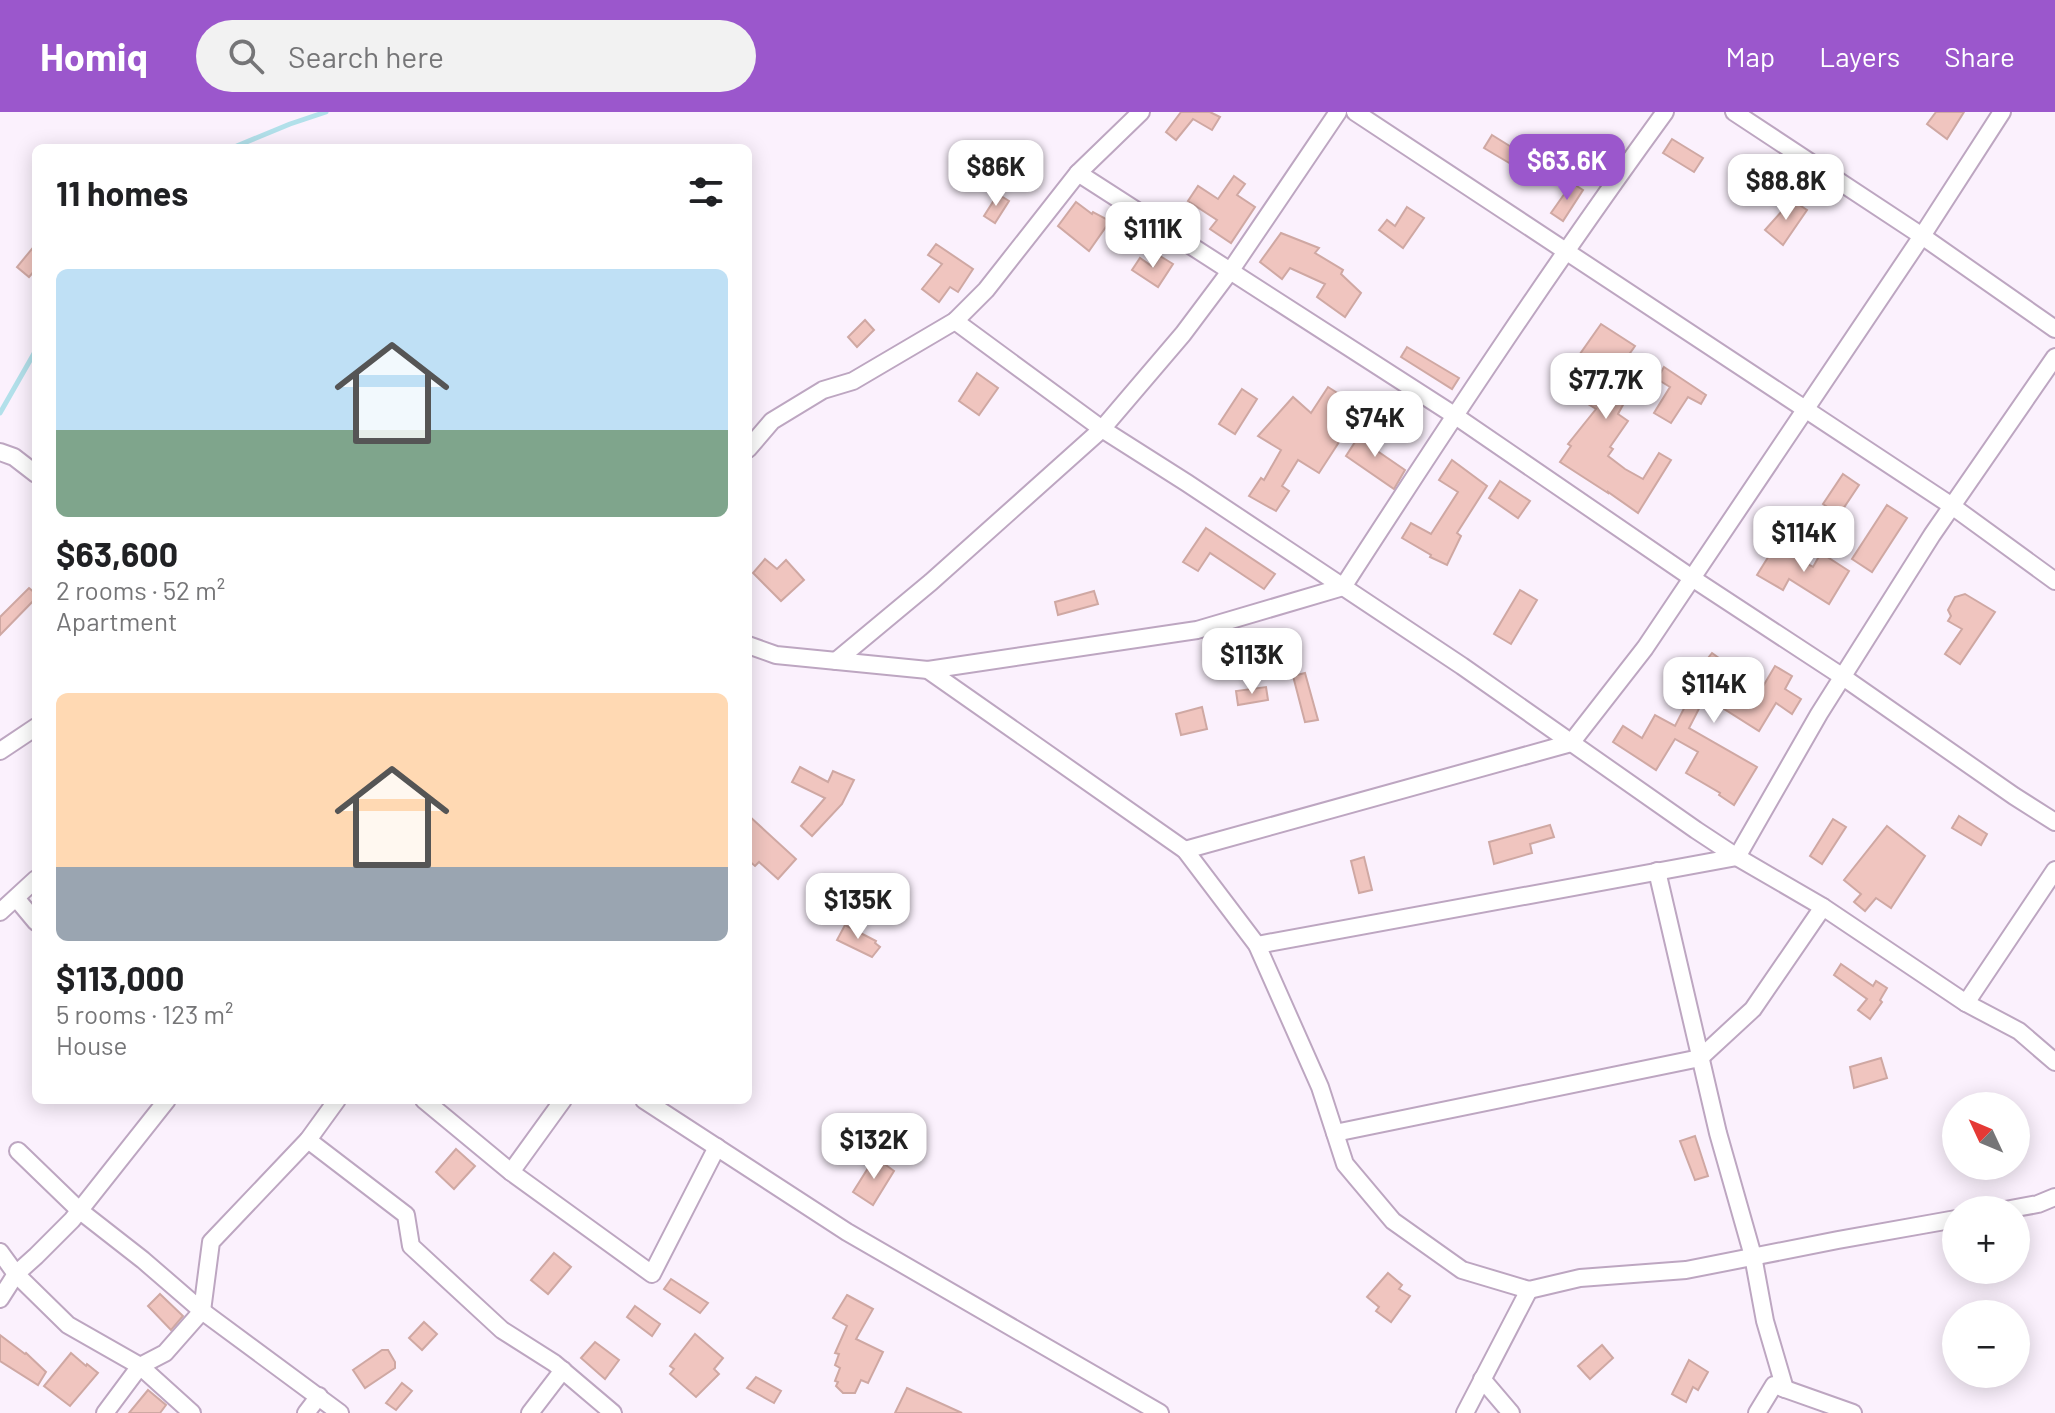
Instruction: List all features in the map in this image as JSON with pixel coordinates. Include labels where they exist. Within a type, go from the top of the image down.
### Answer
[{"type":"street","points":[[752,439],[772,421],[823,390],[853,381],[955,321],[986,290],[1078,173],[1141,112]]},
{"type":"street","points":[[836,661],[931,582],[1102,429],[1183,334],[1231,270],[1338,112]]},
{"type":"street","points":[[1355,112],[1952,506],[2055,581]]},
{"type":"street","points":[[752,646],[776,655],[928,670],[1197,630],[1343,587],[1454,415],[1665,112]]},
{"type":"street","points":[[1734,112],[1922,236],[2055,329]]},
{"type":"street","points":[[1185,850],[1571,743],[1645,648],[2002,112]]},
{"type":"street","points":[[1078,173],[1454,415],[2055,822]]},
{"type":"street","points":[[955,321],[1102,429],[1462,666],[1737,857],[1823,907],[1966,1003],[2019,1031],[2055,1062]]},
{"type":"street","points":[[1737,857],[1819,714],[1932,535],[2055,357]]},
{"type":"street","points":[[0,452],[14,457],[32,471]]},
{"type":"street","points":[[928,670],[1185,850],[1257,945],[1320,1087],[1345,1164],[1393,1221],[1462,1270],[1529,1290],[1580,1278],[1686,1270],[1942,1222]]},
{"type":"street","points":[[0,751],[32,730]]},
{"type":"street","points":[[1257,945],[1737,857]]},
{"type":"street","points":[[1966,1003],[2055,870]]},
{"type":"street","points":[[1657,871],[1718,1133],[1753,1256],[1765,1321],[1785,1389]]},
{"type":"street","points":[[0,912],[32,883]]},
{"type":"street","points":[[16,898],[32,917]]},
{"type":"street","points":[[1335,1133],[1700,1058],[1753,1009],[1823,907]]},
{"type":"street","points":[[0,1299],[16,1274],[79,1210],[164,1104]]},
{"type":"street","points":[[105,1413],[140,1366],[165,1353],[202,1311],[211,1242],[308,1140],[334,1104]]},
{"type":"street","points":[[429,1104],[511,1172],[652,1274],[717,1147]]},
{"type":"street","points":[[511,1172],[560,1104]]},
{"type":"street","points":[[650,1104],[847,1232],[1160,1413]]},
{"type":"street","points":[[308,1140],[406,1215],[411,1246],[502,1330],[563,1370],[613,1413]]},
{"type":"street","points":[[18,1151],[79,1210],[202,1311],[340,1413]]},
{"type":"street","points":[[2030,1205],[2055,1197]]},
{"type":"street","points":[[0,1252],[16,1274],[68,1325],[140,1366],[192,1413]]},
{"type":"street","points":[[1465,1413],[1529,1290]]},
{"type":"street","points":[[530,1413],[563,1370]]},
{"type":"street","points":[[1482,1379],[1511,1413]]},
{"type":"street","points":[[1757,1413],[1774,1385],[1853,1413]]},
{"type":"street","points":[[306,1413],[319,1396]]},
{"type":"building","points":[[1181,112],[1210,112],[1220,117],[1212,130],[1193,119],[1176,140],[1166,132]]},
{"type":"building","points":[[1936,112],[1964,112],[1947,139],[1927,124]]},
{"type":"building","points":[[1492,135],[1529,158],[1521,170],[1484,148]]},
{"type":"building","points":[[1672,139],[1703,158],[1694,172],[1663,153]]},
{"type":"building","points":[[1234,176],[1245,184],[1237,195],[1255,207],[1231,243],[1210,229],[1217,220],[1188,201],[1198,186],[1218,199]]},
{"type":"building","points":[[1572,183],[1583,190],[1563,221],[1551,213]]},
{"type":"building","points":[[998,194],[1009,201],[995,223],[984,216]]},
{"type":"building","points":[[1792,200],[1807,210],[1783,245],[1765,230]]},
{"type":"building","points":[[1076,202],[1092,214],[1110,221],[1089,251],[1058,226]]},
{"type":"building","points":[[1407,207],[1424,218],[1403,248],[1379,230],[1387,220],[1395,226]]},
{"type":"building","points":[[1281,233],[1319,248],[1315,253],[1343,270],[1341,274],[1361,293],[1345,317],[1317,297],[1325,284],[1290,268],[1282,279],[1260,262]]},
{"type":"building","points":[[936,244],[973,269],[958,292],[950,287],[939,302],[922,289],[942,264],[928,255]]},
{"type":"building","points":[[32,249],[32,274],[29,277],[17,267]]},
{"type":"building","points":[[1160,256],[1173,264],[1158,287],[1132,270],[1140,258],[1153,267]]},
{"type":"building","points":[[865,320],[874,330],[857,347],[848,337]]},
{"type":"building","points":[[1601,324],[1635,346],[1616,373],[1635,383],[1618,414],[1628,421],[1610,447],[1613,449],[1608,456],[1643,479],[1659,453],[1671,460],[1638,513],[1560,462],[1571,446],[1568,444],[1596,409],[1562,388]]},
{"type":"building","points":[[1407,347],[1459,378],[1452,389],[1401,357]]},
{"type":"building","points":[[1664,367],[1706,395],[1701,404],[1688,397],[1671,423],[1654,413],[1670,387],[1657,379]]},
{"type":"building","points":[[977,373],[998,388],[979,415],[959,401]]},
{"type":"building","points":[[1328,387],[1347,399],[1329,431],[1341,439],[1319,473],[1298,460],[1282,486],[1289,491],[1276,511],[1249,496],[1261,478],[1264,480],[1281,450],[1258,436],[1293,397],[1311,413]]},
{"type":"building","points":[[1242,389],[1257,399],[1235,434],[1219,424]]},
{"type":"building","points":[[1366,425],[1378,433],[1370,446],[1405,470],[1394,489],[1346,456]]},
{"type":"building","points":[[1452,460],[1487,486],[1457,533],[1461,536],[1447,565],[1402,538],[1411,523],[1431,534],[1458,492],[1439,480]]},
{"type":"building","points":[[1843,474],[1859,485],[1839,515],[1823,504]]},
{"type":"building","points":[[1500,481],[1530,501],[1518,518],[1489,498]]},
{"type":"building","points":[[1887,505],[1907,518],[1872,572],[1852,559]]},
{"type":"building","points":[[1206,528],[1275,574],[1264,589],[1210,553],[1198,571],[1183,562]]},
{"type":"building","points":[[1775,546],[1813,567],[1821,553],[1849,571],[1829,604],[1789,579],[1783,590],[1757,575]]},
{"type":"building","points":[[765,559],[777,569],[786,560],[804,580],[781,601],[753,573]]},
{"type":"building","points":[[29,588],[32,591],[32,602],[0,635],[0,617]]},
{"type":"building","points":[[1520,590],[1537,600],[1511,644],[1494,634]]},
{"type":"building","points":[[1094,591],[1098,604],[1058,615],[1055,602]]},
{"type":"building","points":[[1965,594],[1995,612],[1960,664],[1945,654],[1962,629],[1948,621],[1951,616],[1948,610],[1955,597]]},
{"type":"building","points":[[1712,653],[1762,688],[1775,666],[1792,676],[1785,689],[1801,699],[1792,714],[1776,703],[1759,731],[1705,697],[1689,728],[1757,767],[1734,805],[1686,773],[1698,752],[1675,739],[1656,770],[1613,742],[1623,726],[1642,738],[1655,715],[1675,726],[1694,689],[1691,687],[1695,681],[1692,678]]},
{"type":"building","points":[[1305,673],[1318,720],[1305,722],[1293,676]]},
{"type":"building","points":[[1266,687],[1268,700],[1238,705],[1236,691]]},
{"type":"building","points":[[1202,707],[1207,729],[1181,735],[1176,714]]},
{"type":"building","points":[[800,767],[828,782],[833,771],[854,780],[842,804],[812,836],[801,826],[825,798],[792,782]]},
{"type":"building","points":[[1959,816],[1987,834],[1981,845],[1952,828]]},
{"type":"building","points":[[752,819],[796,859],[778,879],[759,862],[755,866],[752,863]]},
{"type":"building","points":[[1833,819],[1846,827],[1822,864],[1810,856]]},
{"type":"building","points":[[1550,825],[1554,837],[1530,844],[1532,853],[1494,864],[1489,842]]},
{"type":"building","points":[[1887,826],[1925,856],[1891,908],[1876,898],[1865,911],[1854,902],[1861,894],[1844,880]]},
{"type":"building","points":[[1364,857],[1372,890],[1359,893],[1351,861]]},
{"type":"building","points":[[845,925],[876,941],[880,947],[872,957],[837,940]]},
{"type":"building","points":[[1841,964],[1873,986],[1876,981],[1887,988],[1870,1019],[1858,1010],[1867,999],[1834,975]]},
{"type":"building","points":[[1881,1058],[1887,1078],[1854,1088],[1850,1067]]},
{"type":"building","points":[[1695,1136],[1708,1176],[1695,1180],[1680,1141]]},
{"type":"building","points":[[456,1149],[475,1166],[454,1189],[436,1172]]},
{"type":"building","points":[[875,1157],[894,1171],[873,1205],[853,1192]]},
{"type":"building","points":[[554,1253],[571,1267],[548,1294],[531,1280]]},
{"type":"building","points":[[1388,1273],[1402,1285],[1399,1289],[1410,1296],[1391,1322],[1376,1311],[1379,1307],[1367,1297]]},
{"type":"building","points":[[671,1279],[708,1303],[700,1313],[664,1289]]},
{"type":"building","points":[[160,1294],[183,1316],[171,1330],[148,1306]]},
{"type":"building","points":[[847,1295],[873,1309],[856,1339],[883,1352],[868,1383],[861,1380],[855,1393],[843,1393],[835,1381],[840,1368],[835,1365],[839,1354],[835,1353],[847,1326],[833,1318]]},
{"type":"building","points":[[635,1306],[660,1324],[652,1336],[627,1317]]},
{"type":"building","points":[[424,1322],[437,1334],[422,1350],[409,1338]]},
{"type":"building","points":[[695,1334],[723,1358],[714,1369],[719,1374],[696,1397],[670,1374],[674,1369],[670,1366]]},
{"type":"building","points":[[0,1335],[46,1372],[38,1385],[0,1361]]},
{"type":"building","points":[[595,1342],[619,1360],[605,1379],[581,1358]]},
{"type":"building","points":[[1602,1345],[1613,1358],[1590,1379],[1578,1366]]},
{"type":"building","points":[[382,1350],[388,1350],[395,1368],[365,1388],[353,1370]]},
{"type":"building","points":[[71,1353],[98,1373],[70,1406],[44,1386]]},
{"type":"building","points":[[1689,1360],[1708,1372],[1698,1390],[1693,1387],[1686,1402],[1672,1394]]},
{"type":"building","points":[[756,1377],[781,1391],[774,1403],[747,1388]]},
{"type":"building","points":[[402,1383],[412,1391],[396,1410],[386,1403]]},
{"type":"building","points":[[907,1388],[962,1413],[895,1413]]},
{"type":"building","points":[[148,1390],[166,1405],[160,1413],[129,1413]]},
{"type":"waterway","points":[[242,144],[326,112]]},
{"type":"waterway","points":[[0,413],[32,357]]}]
